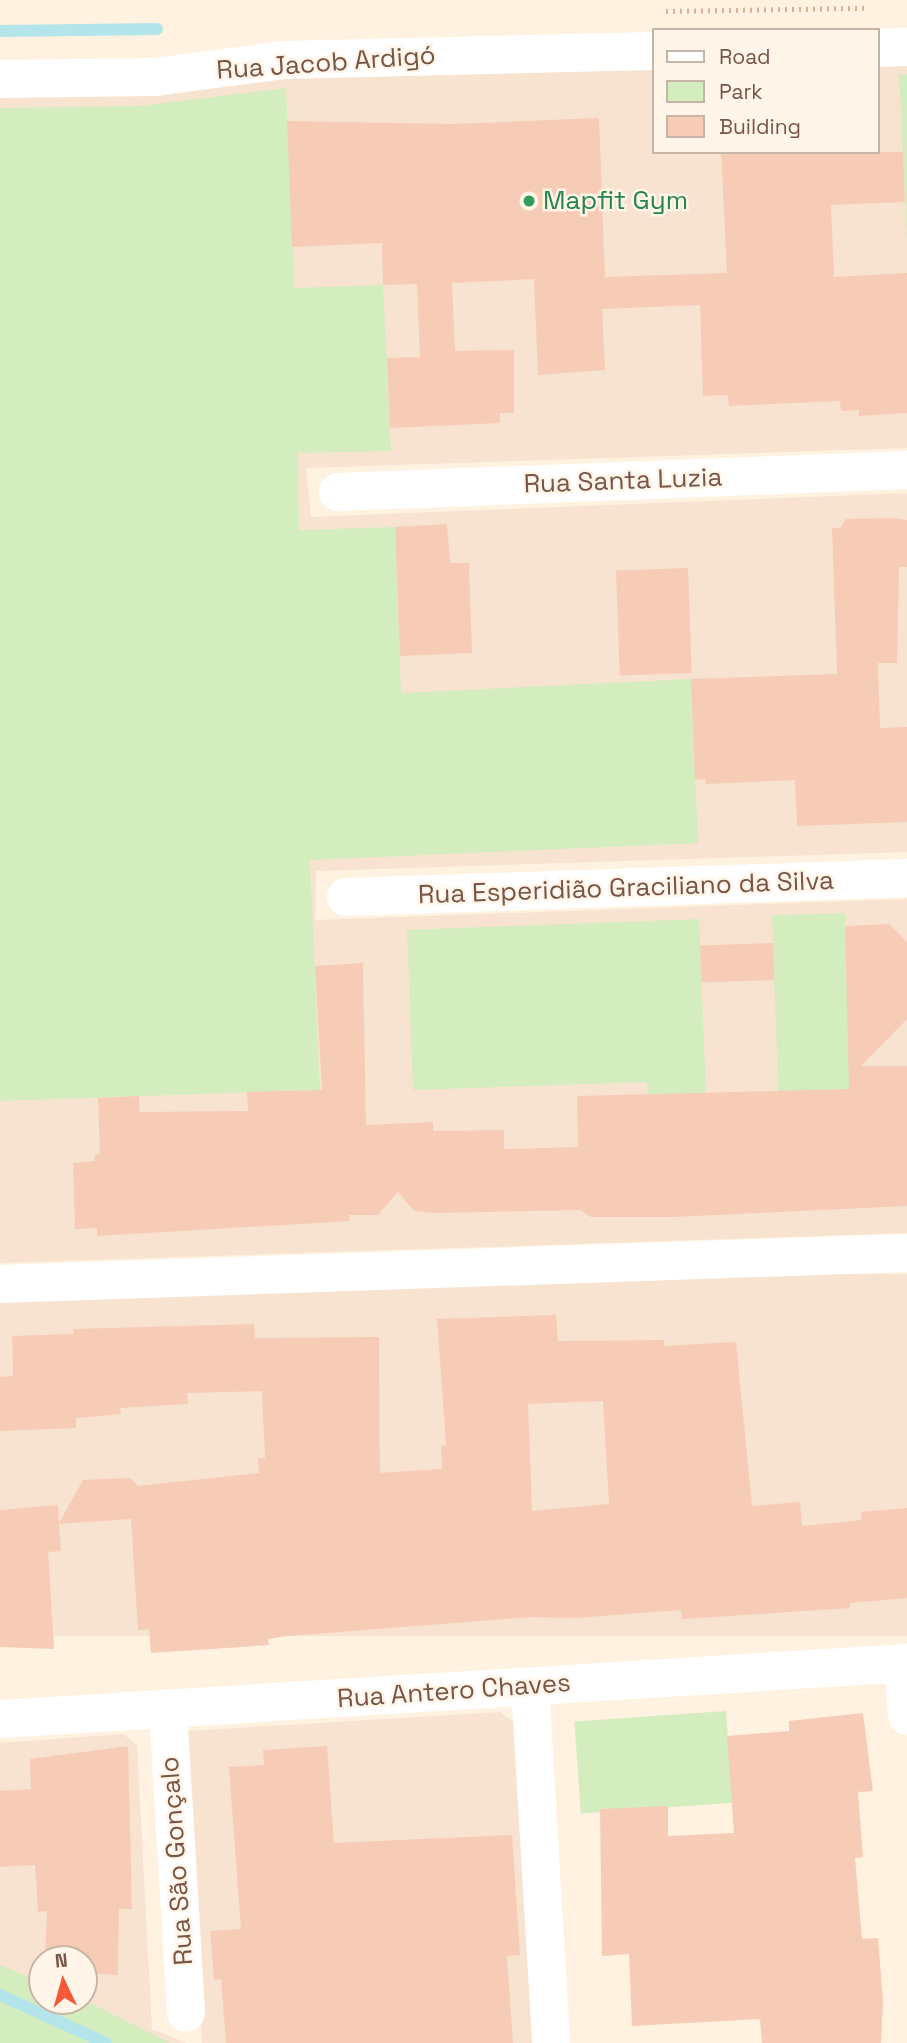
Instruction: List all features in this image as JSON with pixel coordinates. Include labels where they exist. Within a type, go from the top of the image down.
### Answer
[{"type":"street","points":[[879,48],[907,47]]},
{"type":"street","name":"Rua Jacob Ardigó","points":[[0,79],[155,78],[284,60],[652,51]]},
{"type":"street","name":"Rua Santa Luzia","points":[[338,492],[907,470]]},
{"type":"street","name":"Rua Esperidião Graciliano da Silva","points":[[346,897],[907,878]]},
{"type":"street","points":[[0,1284],[907,1253]]},
{"type":"street","points":[[905,1663],[907,1716]]},
{"type":"street","name":"Rua Antero Chaves","points":[[0,1719],[905,1663]]},
{"type":"street","points":[[530,1687],[551,2043]]},
{"type":"street","name":"Rua São Gonçalo","points":[[168,1709],[186,2012]]},
{"type":"shaded area","points":[[879,62],[907,62],[907,448],[306,468],[311,517],[907,493],[907,852],[316,871],[315,920],[907,899],[907,1233],[0,1263],[0,96],[287,75],[652,67],[652,154],[879,154]]},
{"type":"shaded area","points":[[0,1274],[907,1274],[907,1636],[0,1636]]},
{"type":"shaded area","points":[[500,1712],[514,1722],[534,2043],[202,2043],[187,1731]]},
{"type":"shaded area","points":[[123,1734],[137,1745],[152,2029],[187,2043],[0,2043],[0,1743]]},
{"type":"green space","points":[[899,74],[907,74],[907,239],[900,93]]},
{"type":"green space","points":[[286,88],[294,288],[383,285],[391,451],[298,453],[299,530],[395,527],[401,693],[691,679],[698,843],[310,860],[320,1094],[309,1090],[0,1101],[0,108],[138,106]]},
{"type":"green space","points":[[845,913],[851,1090],[778,1092],[772,916]]},
{"type":"green space","points":[[699,919],[706,1094],[648,1095],[647,1082],[413,1090],[407,930]]},
{"type":"green space","points":[[726,1711],[732,1803],[581,1813],[574,1722]]},
{"type":"green space","points":[[0,1965],[28,1976],[28,2015],[98,2015],[98,2007],[170,2043],[0,2043]]},
{"type":"building","points":[[599,118],[605,277],[727,273],[721,154],[903,152],[905,202],[831,205],[834,277],[907,273],[907,413],[859,416],[859,410],[841,411],[840,401],[729,406],[728,395],[703,396],[700,305],[602,309],[605,370],[538,375],[534,279],[452,283],[455,351],[514,350],[514,413],[500,413],[500,423],[390,428],[387,358],[420,357],[417,284],[383,285],[382,243],[292,247],[287,121],[452,124]]},
{"type":"building","points":[[846,519],[907,520],[907,567],[899,567],[897,663],[878,663],[880,728],[907,727],[907,822],[797,826],[795,780],[705,784],[706,779],[695,780],[691,679],[837,674],[832,528],[840,528]]},
{"type":"building","points":[[447,524],[450,563],[469,563],[472,653],[400,656],[395,527]]},
{"type":"building","points":[[688,568],[692,673],[620,675],[616,571]]},
{"type":"building","points":[[889,924],[907,942],[907,1019],[861,1066],[907,1066],[907,1206],[673,1217],[591,1217],[581,1210],[434,1213],[414,1211],[398,1192],[378,1215],[349,1215],[350,1221],[97,1236],[97,1228],[75,1229],[73,1163],[95,1161],[95,1155],[100,1154],[98,1098],[139,1096],[140,1112],[248,1111],[247,1092],[322,1090],[315,966],[363,963],[366,1125],[433,1122],[433,1131],[504,1130],[504,1149],[578,1147],[577,1096],[849,1089],[845,926]]},
{"type":"building","points":[[773,943],[774,980],[701,983],[700,946]]},
{"type":"building","points":[[556,1315],[558,1341],[664,1340],[664,1346],[736,1342],[752,1506],[800,1502],[802,1526],[862,1520],[861,1512],[907,1508],[907,1598],[850,1603],[850,1608],[682,1619],[681,1610],[576,1618],[531,1617],[287,1636],[268,1639],[269,1645],[151,1653],[149,1629],[138,1630],[131,1519],[59,1524],[61,1551],[48,1552],[54,1649],[0,1647],[0,1510],[58,1505],[59,1523],[83,1480],[130,1478],[138,1486],[259,1473],[258,1458],[265,1458],[262,1391],[187,1393],[188,1404],[120,1408],[121,1414],[76,1418],[76,1428],[0,1431],[0,1377],[13,1376],[12,1336],[74,1334],[73,1329],[254,1324],[255,1338],[379,1337],[380,1473],[442,1469],[441,1446],[446,1445],[437,1319]],"holes":[[[603,1401],[609,1504],[532,1511],[528,1404]]]},
{"type":"building","points":[[863,1713],[873,1791],[858,1792],[863,1857],[855,1858],[862,1939],[878,1938],[883,2001],[881,2043],[762,2043],[760,2019],[632,2026],[629,1954],[602,1956],[600,1809],[668,1806],[668,1836],[734,1833],[727,1736],[789,1731],[789,1721]]},
{"type":"building","points":[[128,1746],[132,1909],[119,1909],[118,1975],[98,1974],[98,1945],[46,1945],[47,1911],[38,1912],[35,1865],[0,1867],[0,1791],[31,1789],[30,1759]]},
{"type":"building","points":[[327,1746],[334,1843],[512,1835],[520,1955],[507,1956],[513,2043],[226,2043],[221,1979],[214,1980],[210,1931],[241,1929],[229,1767],[264,1765],[263,1750]]},
{"type":"waterway","points":[[0,31],[157,29]]},
{"type":"waterway","points":[[0,1995],[106,2043]]},
{"type":"place","name":"Mapfit Gym","points":[[529,201]]}]
